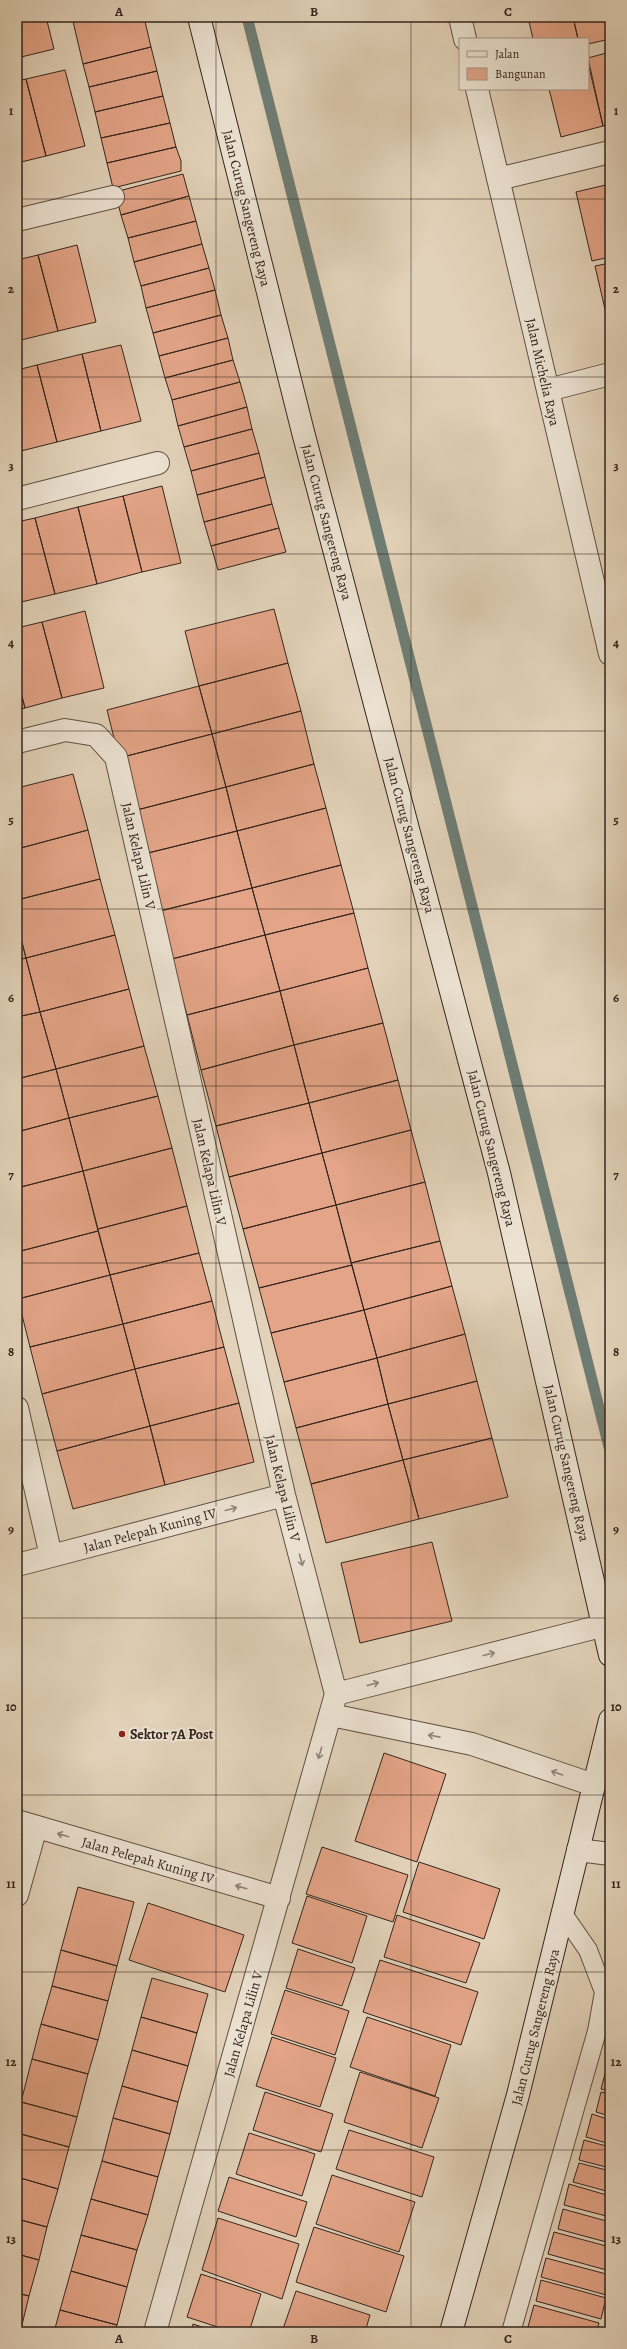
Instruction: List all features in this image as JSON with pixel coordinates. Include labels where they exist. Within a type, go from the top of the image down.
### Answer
[{"type":"street","name":"Jalan Curug Sangereng Raya","points":[[199,17],[305,440],[499,1173],[605,1625],[610,1655]]},
{"type":"street","points":[[460,17],[465,38]]},
{"type":"street","name":"Jalan Michelia Raya","points":[[477,90],[548,390],[604,598],[610,654]]},
{"type":"street","points":[[498,180],[610,152]]},
{"type":"street","points":[[17,220],[113,197]]},
{"type":"street","points":[[548,390],[610,374]]},
{"type":"street","points":[[17,500],[158,463]]},
{"type":"street","name":"Jalan Kelapa Lilin V","points":[[17,742],[65,730],[96,735],[116,756],[284,1495],[336,1694],[155,2332]]},
{"type":"street","points":[[17,1408],[51,1556]]},
{"type":"street","name":"Jalan Pelepah Kuning IV","points":[[17,1566],[284,1495]]},
{"type":"street","points":[[336,1694],[605,1625]]},
{"type":"street","points":[[331,1715],[472,1744],[594,1785]]},
{"type":"street","name":"Jalan Curug Sangereng Raya","points":[[451,2332],[518,2095],[610,1720]]},
{"type":"street","points":[[17,1895],[26,1824]]},
{"type":"street","name":"Jalan Pelepah Kuning IV","points":[[26,1824],[279,1898]]},
{"type":"street","points":[[578,1850],[610,1854]]},
{"type":"lane","points":[[511,2332],[597,2031],[604,1992],[588,1950],[563,1914]]},
{"type":"building","points":[[17,17],[46,17],[54,49],[17,58]]},
{"type":"building","points":[[72,17],[144,17],[151,47],[83,64]]},
{"type":"building","points":[[528,17],[573,17],[578,38],[533,38]]},
{"type":"building","points":[[573,17],[607,17],[610,39],[589,44],[589,38],[578,38]]},
{"type":"building","points":[[151,47],[157,71],[89,87],[83,64]]},
{"type":"building","points":[[610,52],[610,125],[603,126],[589,58]]},
{"type":"building","points":[[589,67],[603,126],[561,137],[549,90],[589,90]]},
{"type":"building","points":[[65,70],[85,146],[46,156],[26,79]]},
{"type":"building","points":[[157,71],[163,96],[95,112],[89,87]]},
{"type":"building","points":[[26,79],[46,156],[17,163],[17,81]]},
{"type":"building","points":[[163,96],[170,123],[101,138],[95,112]]},
{"type":"building","points":[[170,123],[176,147],[107,163],[101,138]]},
{"type":"building","points":[[176,147],[181,161],[181,171],[113,188],[107,163]]},
{"type":"building","points":[[183,174],[189,196],[121,215],[115,192]]},
{"type":"building","points":[[610,184],[610,257],[592,261],[576,192]]},
{"type":"building","points":[[189,196],[196,221],[128,238],[121,215]]},
{"type":"building","points":[[196,221],[202,244],[134,262],[128,238]]},
{"type":"building","points":[[202,244],[209,268],[141,286],[134,262]]},
{"type":"building","points":[[77,245],[96,322],[58,331],[38,255]]},
{"type":"building","points":[[38,255],[58,331],[17,341],[17,260]]},
{"type":"building","points":[[610,263],[610,331],[595,266]]},
{"type":"building","points":[[209,268],[215,290],[146,308],[141,286]]},
{"type":"building","points":[[215,290],[221,315],[153,333],[146,308]]},
{"type":"building","points":[[221,315],[228,338],[159,356],[153,333]]},
{"type":"building","points":[[228,338],[233,360],[165,378],[159,356]]},
{"type":"building","points":[[121,345],[141,421],[101,431],[82,354]]},
{"type":"building","points":[[82,354],[101,431],[57,442],[37,365]]},
{"type":"building","points":[[233,360],[240,382],[172,400],[165,378]]},
{"type":"building","points":[[37,365],[57,442],[17,452],[17,370]]},
{"type":"building","points":[[240,382],[247,407],[178,426],[172,400]]},
{"type":"building","points":[[247,407],[252,429],[184,447],[178,426]]},
{"type":"building","points":[[252,429],[259,453],[191,471],[184,447]]},
{"type":"building","points":[[259,453],[265,477],[197,495],[191,471]]},
{"type":"building","points":[[265,477],[272,504],[204,522],[197,495]]},
{"type":"building","points":[[162,486],[181,563],[142,572],[123,496]]},
{"type":"building","points":[[123,496],[142,572],[97,584],[78,507]]},
{"type":"building","points":[[272,504],[279,528],[211,546],[204,522]]},
{"type":"building","points":[[78,507],[97,584],[55,594],[35,518]]},
{"type":"building","points":[[35,518],[55,594],[17,603],[17,522]]},
{"type":"building","points":[[279,528],[286,552],[218,570],[211,546]]},
{"type":"building","points":[[274,609],[288,663],[199,686],[185,631]]},
{"type":"building","points":[[85,611],[104,688],[62,698],[42,622]]},
{"type":"building","points":[[42,622],[62,698],[25,708],[17,677],[17,628]]},
{"type":"building","points":[[288,663],[301,711],[212,734],[199,686]]},
{"type":"building","points":[[17,677],[25,708],[17,710]]},
{"type":"building","points":[[199,686],[212,734],[119,758],[107,710]]},
{"type":"building","points":[[301,711],[314,764],[226,787],[212,734]]},
{"type":"building","points":[[212,734],[226,787],[133,811],[119,758]]},
{"type":"building","points":[[314,764],[326,808],[237,831],[226,787]]},
{"type":"building","points":[[73,774],[88,830],[17,849],[17,788]]},
{"type":"building","points":[[226,787],[237,831],[144,854],[133,811]]},
{"type":"building","points":[[326,808],[341,865],[252,888],[237,831]]},
{"type":"building","points":[[88,830],[100,879],[17,900],[17,849]]},
{"type":"building","points":[[237,831],[252,888],[160,911],[144,854]]},
{"type":"building","points":[[341,865],[354,913],[265,935],[252,888]]},
{"type":"building","points":[[100,879],[115,935],[26,958],[17,923],[17,900]]},
{"type":"building","points":[[252,888],[265,935],[172,959],[160,911]]},
{"type":"building","points":[[354,913],[368,968],[280,991],[265,935]]},
{"type":"building","points":[[17,923],[26,958],[17,960]]},
{"type":"building","points":[[115,935],[129,989],[40,1012],[26,958]]},
{"type":"building","points":[[265,935],[280,991],[187,1015],[172,959]]},
{"type":"building","points":[[26,958],[40,1012],[17,1017],[17,960]]},
{"type":"building","points":[[368,968],[383,1023],[294,1045],[280,991]]},
{"type":"building","points":[[129,989],[144,1046],[56,1069],[40,1012]]},
{"type":"building","points":[[280,991],[294,1045],[201,1070],[187,1015]]},
{"type":"building","points":[[40,1012],[56,1069],[17,1079],[17,1017]]},
{"type":"building","points":[[383,1023],[398,1080],[309,1103],[294,1045]]},
{"type":"building","points":[[294,1045],[309,1103],[216,1126],[201,1070]]},
{"type":"building","points":[[144,1046],[158,1096],[69,1118],[56,1069]]},
{"type":"building","points":[[56,1069],[69,1118],[17,1132],[17,1079]]},
{"type":"building","points":[[398,1080],[411,1130],[322,1153],[309,1103]]},
{"type":"building","points":[[158,1096],[172,1148],[83,1171],[69,1118]]},
{"type":"building","points":[[309,1103],[322,1153],[229,1177],[216,1126]]},
{"type":"building","points":[[69,1118],[83,1171],[17,1188],[17,1132]]},
{"type":"building","points":[[411,1130],[425,1182],[336,1205],[322,1153]]},
{"type":"building","points":[[172,1148],[187,1206],[98,1229],[83,1171]]},
{"type":"building","points":[[322,1153],[336,1205],[243,1229],[229,1177]]},
{"type":"building","points":[[83,1171],[98,1231],[17,1252],[17,1188]]},
{"type":"building","points":[[425,1182],[440,1241],[351,1263],[336,1205]]},
{"type":"building","points":[[336,1205],[352,1265],[259,1288],[243,1229]]},
{"type":"building","points":[[187,1206],[199,1253],[110,1275],[98,1229]]},
{"type":"building","points":[[98,1231],[110,1275],[18,1299],[17,1252]]},
{"type":"building","points":[[440,1241],[452,1286],[364,1310],[351,1263]]},
{"type":"building","points":[[199,1253],[212,1301],[123,1324],[110,1275]]},
{"type":"building","points":[[352,1265],[364,1310],[271,1333],[259,1288]]},
{"type":"building","points":[[110,1275],[123,1324],[30,1347],[18,1299]]},
{"type":"building","points":[[452,1286],[465,1334],[377,1358],[364,1310]]},
{"type":"building","points":[[212,1301],[224,1347],[135,1369],[123,1324]]},
{"type":"building","points":[[364,1310],[377,1358],[284,1382],[271,1333]]},
{"type":"building","points":[[123,1324],[135,1369],[42,1394],[30,1347]]},
{"type":"building","points":[[465,1334],[477,1381],[388,1404],[377,1358]]},
{"type":"building","points":[[224,1347],[239,1403],[150,1426],[135,1369]]},
{"type":"building","points":[[377,1358],[388,1404],[296,1428],[284,1382]]},
{"type":"building","points":[[135,1369],[150,1426],[57,1451],[42,1394]]},
{"type":"building","points":[[477,1381],[492,1438],[403,1460],[388,1404]]},
{"type":"building","points":[[239,1403],[254,1462],[165,1485],[150,1426]]},
{"type":"building","points":[[388,1404],[403,1460],[311,1484],[296,1428]]},
{"type":"building","points":[[150,1426],[165,1485],[73,1509],[57,1451]]},
{"type":"building","points":[[492,1438],[508,1497],[419,1519],[403,1460]]},
{"type":"building","points":[[403,1460],[419,1519],[326,1543],[311,1484]]},
{"type":"building","points":[[432,1542],[452,1621],[360,1643],[341,1563]]},
{"type":"building","points":[[384,1753],[446,1774],[417,1862],[355,1841]]},
{"type":"building","points":[[322,1847],[408,1875],[393,1922],[306,1894]]},
{"type":"building","points":[[419,1862],[500,1889],[484,1939],[403,1912]]},
{"type":"building","points":[[78,1887],[134,1902],[117,1966],[61,1950]]},
{"type":"building","points":[[307,1896],[367,1916],[352,1963],[292,1943]]},
{"type":"building","points":[[148,1903],[244,1935],[225,1992],[129,1960]]},
{"type":"building","points":[[397,1915],[480,1943],[466,1983],[384,1957]]},
{"type":"building","points":[[298,1949],[355,1968],[342,2006],[286,1988]]},
{"type":"building","points":[[61,1950],[117,1966],[108,2001],[52,1986]]},
{"type":"building","points":[[380,1960],[478,1992],[461,2045],[363,2012]]},
{"type":"building","points":[[152,1978],[208,1994],[197,2033],[141,2017]]},
{"type":"building","points":[[52,1986],[108,2001],[98,2040],[41,2024]]},
{"type":"building","points":[[285,1990],[349,2011],[335,2055],[271,2034]]},
{"type":"building","points":[[141,2017],[197,2033],[188,2066],[132,2050]]},
{"type":"building","points":[[367,2017],[451,2045],[435,2096],[350,2067]]},
{"type":"building","points":[[41,2024],[98,2040],[88,2074],[32,2059]]},
{"type":"building","points":[[272,2037],[336,2058],[320,2107],[256,2086]]},
{"type":"building","points":[[132,2050],[188,2066],[178,2102],[122,2086]]},
{"type":"building","points":[[610,2051],[610,2069],[605,2068]]},
{"type":"building","points":[[32,2059],[88,2074],[77,2117],[21,2102]]},
{"type":"building","points":[[606,2070],[610,2071],[610,2091],[601,2089]]},
{"type":"building","points":[[360,2072],[439,2098],[422,2148],[344,2122]]},
{"type":"building","points":[[122,2086],[178,2102],[170,2134],[113,2118]]},
{"type":"building","points":[[265,2092],[333,2114],[321,2152],[253,2130]]},
{"type":"building","points":[[601,2092],[610,2094],[610,2116],[596,2112]]},
{"type":"building","points":[[21,2102],[77,2117],[69,2147],[17,2133],[17,2116]]},
{"type":"building","points":[[592,2114],[610,2120],[610,2144],[586,2137]]},
{"type":"building","points":[[113,2118],[170,2134],[158,2177],[102,2161]]},
{"type":"building","points":[[349,2130],[434,2157],[422,2197],[336,2169]]},
{"type":"building","points":[[17,2133],[69,2147],[58,2189],[17,2177]]},
{"type":"building","points":[[249,2133],[315,2154],[302,2196],[236,2174]]},
{"type":"building","points":[[584,2140],[610,2147],[610,2168],[579,2160]]},
{"type":"building","points":[[102,2161],[158,2177],[148,2215],[91,2199]]},
{"type":"building","points":[[579,2163],[610,2171],[610,2192],[573,2182]]},
{"type":"building","points":[[332,2175],[415,2202],[399,2252],[316,2224]]},
{"type":"building","points":[[17,2177],[58,2189],[47,2227],[17,2219]]},
{"type":"building","points":[[229,2177],[307,2202],[296,2237],[218,2211]]},
{"type":"building","points":[[569,2184],[610,2196],[610,2217],[564,2205]]},
{"type":"building","points":[[91,2199],[148,2215],[137,2250],[81,2235]]},
{"type":"building","points":[[563,2209],[610,2222],[610,2243],[558,2229]]},
{"type":"building","points":[[218,2218],[299,2244],[282,2299],[202,2270]]},
{"type":"building","points":[[17,2219],[47,2227],[39,2260],[17,2254]]},
{"type":"building","points":[[314,2227],[404,2256],[386,2312],[296,2282]]},
{"type":"building","points":[[554,2232],[610,2247],[610,2271],[548,2254]]},
{"type":"building","points":[[81,2235],[137,2250],[127,2287],[71,2271]]},
{"type":"building","points":[[17,2254],[39,2260],[29,2296],[17,2293]]},
{"type":"building","points":[[546,2258],[610,2275],[610,2296],[541,2277]]},
{"type":"building","points":[[71,2271],[127,2287],[117,2325],[60,2310]]},
{"type":"building","points":[[201,2274],[261,2294],[249,2332],[233,2332],[187,2317]]},
{"type":"building","points":[[541,2280],[606,2298],[601,2319],[536,2301]]},
{"type":"building","points":[[296,2291],[370,2315],[365,2332],[282,2332]]},
{"type":"building","points":[[17,2293],[29,2296],[21,2329],[17,2328]]},
{"type":"building","points":[[534,2305],[599,2323],[597,2332],[548,2332],[528,2327]]},
{"type":"building","points":[[60,2310],[117,2325],[115,2332],[54,2332]]},
{"type":"building","points":[[193,2324],[217,2332],[191,2332]]},
{"type":"building","points":[[527,2328],[542,2332],[526,2332]]},
{"type":"waterway","points":[[247,17],[610,1451]]},
{"type":"place","name":"Sektor 7A Post","points":[[122,1734]]}]
